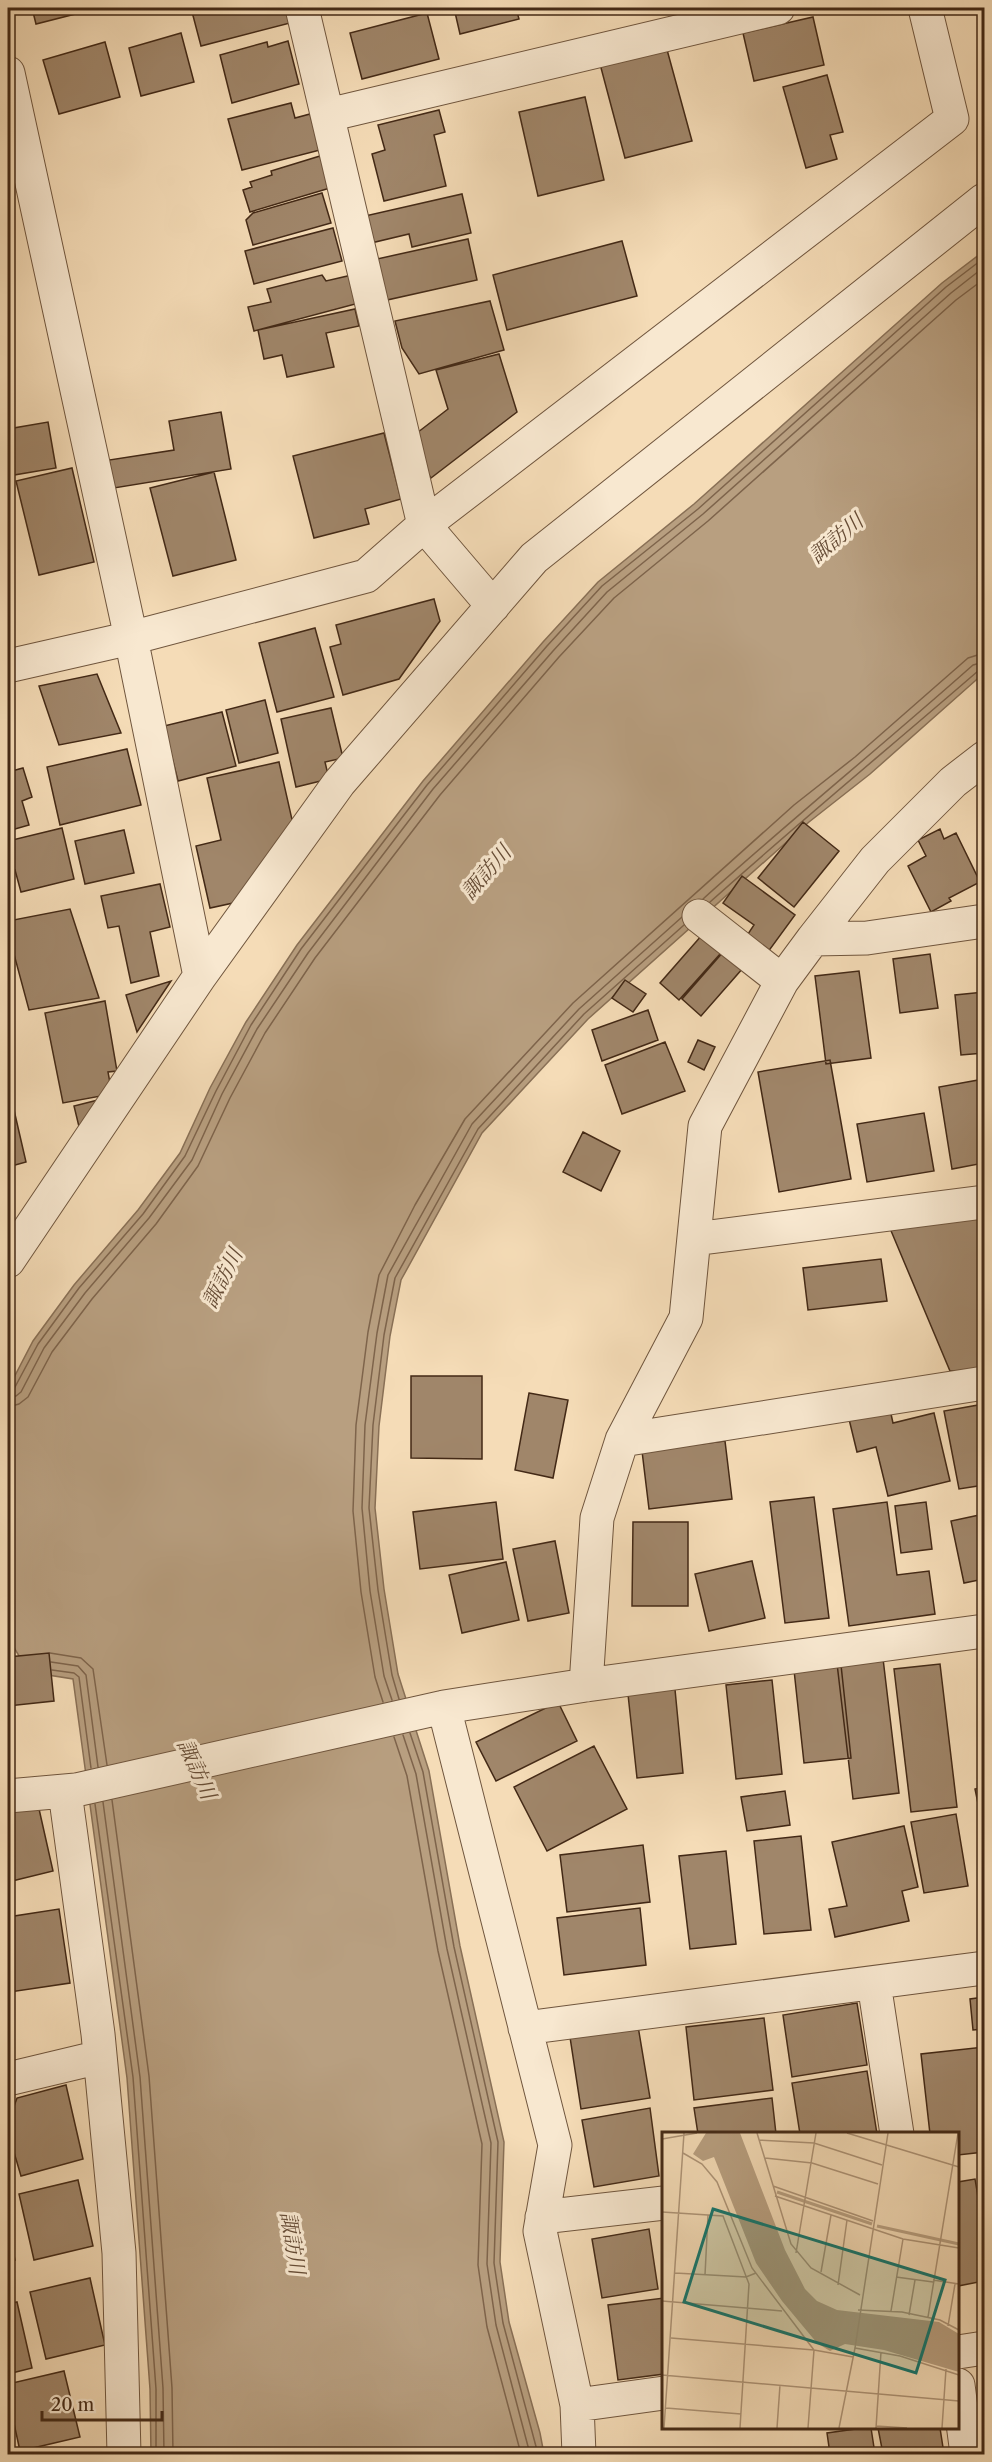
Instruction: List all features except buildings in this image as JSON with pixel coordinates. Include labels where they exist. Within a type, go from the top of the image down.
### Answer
[{"type":"street","points":[[302,8],[424,525],[493,606]]},
{"type":"street","points":[[328,115],[778,8]]},
{"type":"street","points":[[8,666],[130,638],[366,576],[424,525],[952,119],[925,8]]},
{"type":"street","points":[[8,73],[130,638],[200,976]]},
{"type":"street","points":[[8,1261],[200,976],[339,783],[534,558],[984,200]]},
{"type":"street","points":[[586,1685],[597,1518],[622,1440],[686,1318],[705,1126],[782,981],[813,939],[875,860],[953,782],[984,758]]},
{"type":"street","points":[[699,916],[782,981]]},
{"type":"street","points":[[813,939],[867,938],[984,921]]},
{"type":"street","points":[[694,1239],[984,1202]]},
{"type":"street","points":[[622,1440],[984,1383]]},
{"type":"street","points":[[8,1796],[70,1791],[431,1710],[586,1685],[984,1631]]},
{"type":"street","points":[[431,1710],[525,2028],[555,2145],[540,2230],[577,2405],[579,2454]]},
{"type":"street","points":[[70,1791],[119,2253],[124,2454]]},
{"type":"street","points":[[525,2028],[984,1968]]},
{"type":"street","points":[[874,1983],[897,2132]]},
{"type":"street","points":[[8,2079],[100,2057]]},
{"type":"street","points":[[542,2217],[662,2203]]},
{"type":"street","points":[[959,2352],[984,2348]]},
{"type":"street","points":[[577,2405],[662,2393]]},
{"type":"street","points":[[959,2399],[967,2454]]},
{"type":"water","name":"諏訪川","points":[[984,251],[984,673],[870,774],[809,822],[588,1019],[482,1133],[401,1280],[390,1336],[379,1426],[375,1508],[384,1589],[398,1674],[429,1771],[460,1946],[504,2142],[500,2262],[509,2322],[544,2454],[151,2454],[150,2389],[127,2078],[73,1679],[29,1672],[8,1638],[8,1389],[33,1341],[74,1285],[138,1210],[180,1153],[210,1088],[246,1022],[297,945],[423,781],[598,582],[694,504],[942,283]]}]
